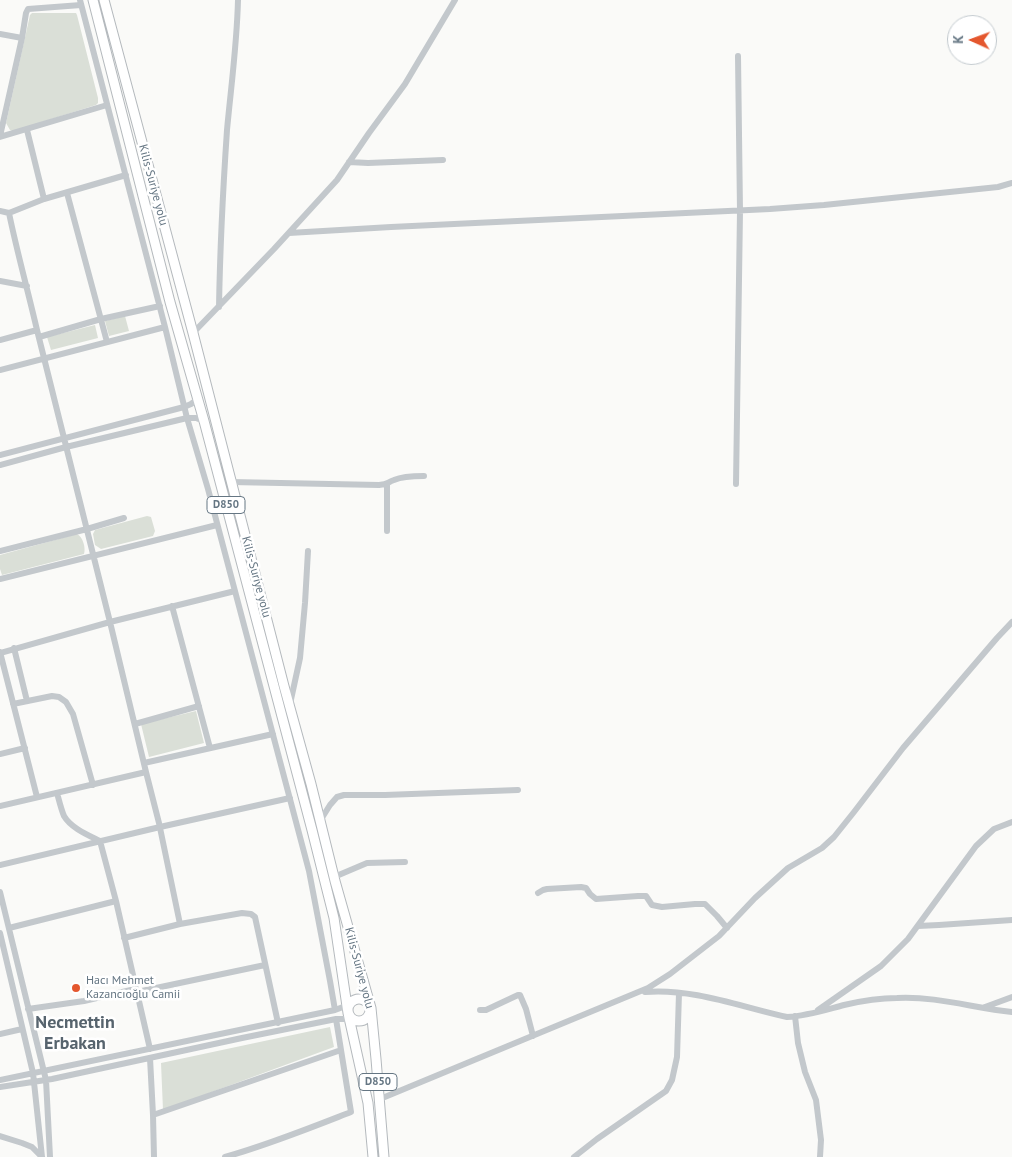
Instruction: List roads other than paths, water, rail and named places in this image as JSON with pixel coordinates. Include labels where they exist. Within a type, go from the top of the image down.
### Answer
[{"type":"highway","name":"D850","points":[[93,0],[170,302],[204,421],[334,918],[368,1104],[373,1157]]},
{"type":"highway","name":"Kilis-Suriye yolu","points":[[104,0],[334,877],[371,1008],[384,1157]]},
{"type":"highway","points":[[357,999],[364,1000],[371,1008],[366,1020],[359,1022],[351,1012],[357,999]]},
{"type":"street","points":[[218,307],[227,129],[238,21],[238,0]]},
{"type":"street","points":[[192,333],[289,234],[337,180],[405,84],[455,0]]},
{"type":"street","points":[[107,105],[0,137],[28,9],[80,2],[160,306],[187,418],[208,489],[309,871],[335,1010]]},
{"type":"street","points":[[0,34],[22,38]]},
{"type":"street","points":[[736,484],[740,211],[738,56]]},
{"type":"street","points":[[27,130],[44,199]]},
{"type":"street","points":[[349,162],[443,160]]},
{"type":"street","points":[[0,211],[9,213],[44,199],[126,175]]},
{"type":"street","points":[[289,234],[740,211],[824,205],[998,187],[1012,183]]},
{"type":"street","points":[[68,193],[107,342]]},
{"type":"street","points":[[9,213],[160,827],[180,924]]},
{"type":"street","points":[[0,281],[27,286]]},
{"type":"street","points":[[39,337],[101,319],[160,306]]},
{"type":"street","points":[[0,370],[165,327]]},
{"type":"street","points":[[0,340],[37,330]]},
{"type":"street","points":[[0,455],[192,404],[198,399]]},
{"type":"street","points":[[0,465],[187,418],[196,418],[204,421]]},
{"type":"street","points":[[231,482],[387,485],[395,479],[424,476]]},
{"type":"street","points":[[387,485],[387,531]]},
{"type":"street","points":[[0,551],[124,518]]},
{"type":"street","points":[[0,579],[217,525]]},
{"type":"street","points":[[289,706],[300,658],[308,551]]},
{"type":"street","points":[[37,797],[0,652],[235,591]]},
{"type":"street","points":[[172,606],[210,748]]},
{"type":"street","points":[[380,1099],[638,993],[670,974],[719,936],[788,868],[822,848],[834,837],[903,748],[996,638],[1012,622]]},
{"type":"street","points":[[14,648],[27,701]]},
{"type":"street","points":[[13,704],[56,696],[69,706],[73,714],[93,785]]},
{"type":"street","points":[[135,724],[199,706]]},
{"type":"street","points":[[144,764],[273,734]]},
{"type":"street","points":[[0,754],[25,748]]},
{"type":"street","points":[[0,806],[146,772]]},
{"type":"street","points":[[320,821],[336,797],[344,795],[518,790]]},
{"type":"street","points":[[57,793],[67,820],[100,841],[138,992],[150,1049]]},
{"type":"street","points":[[0,865],[290,798]]},
{"type":"street","points":[[813,1014],[881,966],[908,939],[976,846],[994,828],[1012,822]]},
{"type":"street","points":[[334,877],[367,862],[405,862]]},
{"type":"street","points":[[538,893],[547,889],[581,887],[586,888],[596,899],[646,896],[652,905],[662,907],[704,904],[727,928]]},
{"type":"street","points":[[0,892],[46,1080],[50,1157]]},
{"type":"street","points":[[9,928],[116,901]]},
{"type":"street","points":[[124,938],[180,924],[242,913],[251,914],[255,917],[278,1023]]},
{"type":"street","points":[[918,926],[1012,920]]},
{"type":"street","points":[[0,933],[33,1073],[42,1157]]},
{"type":"street","points":[[28,1009],[84,1001],[131,990],[138,992],[265,965]]},
{"type":"street","points":[[638,993],[656,991],[694,994],[787,1017],[813,1014],[869,1000],[917,997],[1012,1012]]},
{"type":"street","points":[[574,1157],[666,1091],[672,1080],[677,1057],[679,992]]},
{"type":"street","points":[[480,1010],[486,1010],[520,995],[533,1036]]},
{"type":"street","points":[[984,1007],[1012,998]]},
{"type":"street","points":[[0,1080],[335,1010],[351,1012]]},
{"type":"street","points":[[0,1087],[46,1080],[336,1019],[351,1012]]},
{"type":"street","points":[[794,1016],[798,1043],[816,1100],[821,1140],[820,1157]]},
{"type":"street","points":[[225,1157],[286,1137],[352,1112],[336,1019]]},
{"type":"street","points":[[0,1034],[22,1029]]},
{"type":"street","points":[[153,1115],[342,1050]]},
{"type":"street","points":[[150,1058],[154,1157]]},
{"type":"street","points":[[0,1136],[32,1147],[42,1157]]},
{"type":"place","name":"Hacı Mehmet Kazancıoğlu Camii","points":[[76,988]]},
{"type":"district","name":"Necmettin Erbakan","points":[[75,1033]]}]
